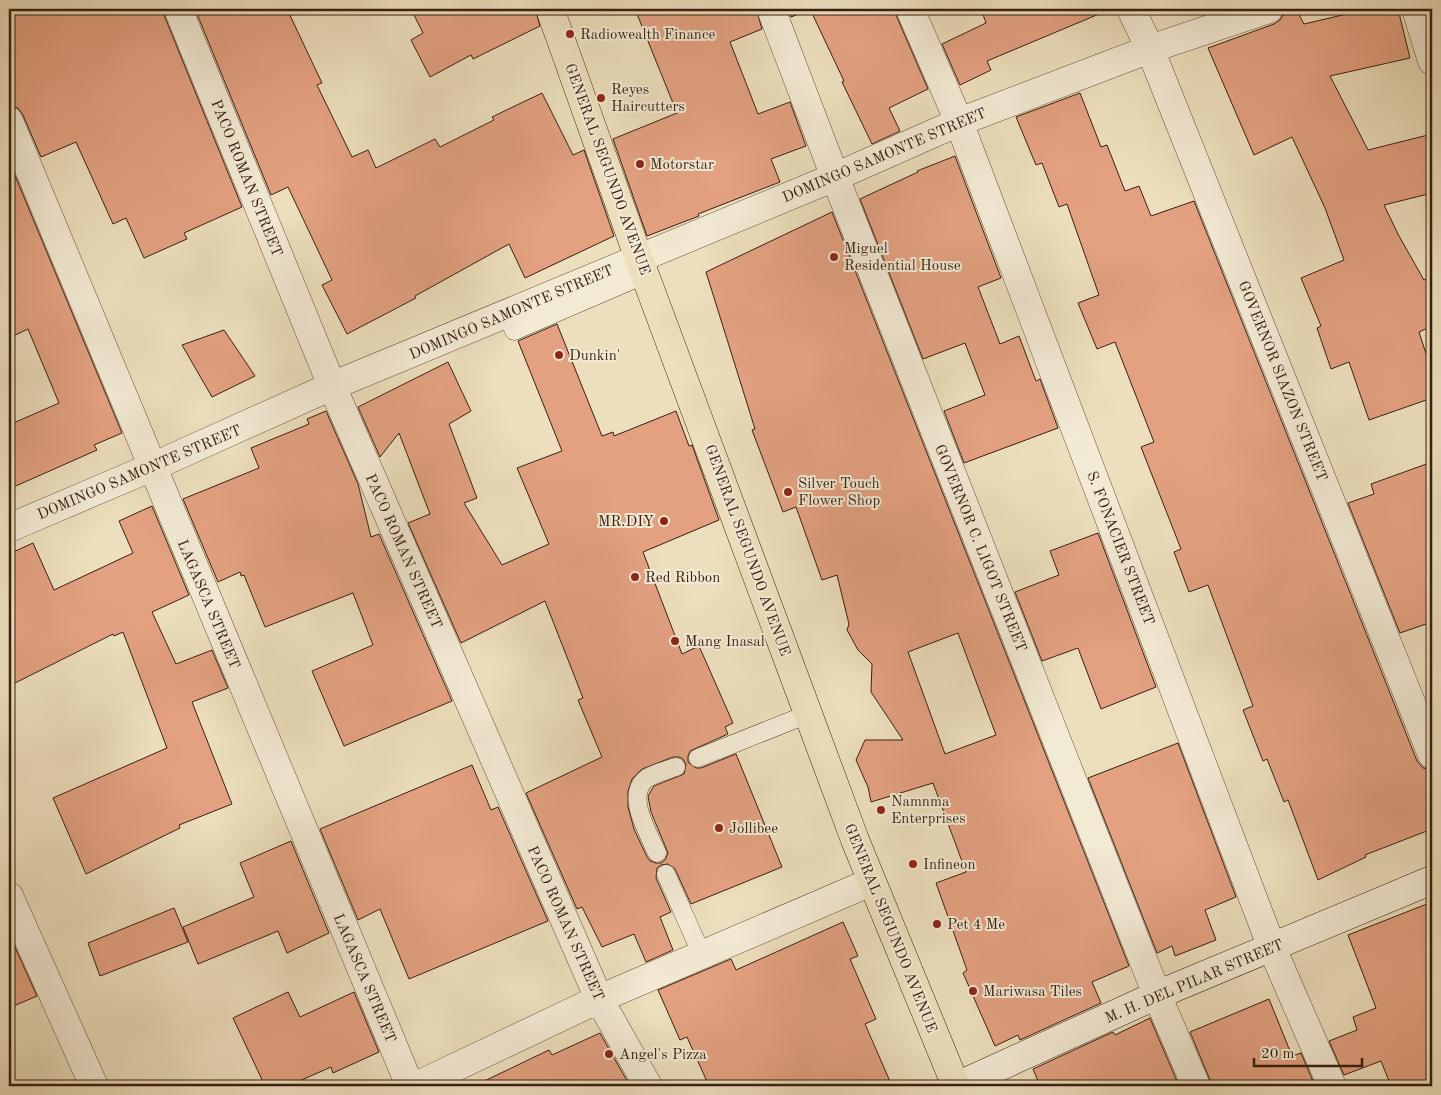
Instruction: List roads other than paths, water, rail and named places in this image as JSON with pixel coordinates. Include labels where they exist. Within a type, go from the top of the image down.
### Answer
[{"type":"highway","name":"GENERAL SEGUNDO AVENUE","points":[[550,9],[642,266],[871,882],[956,1086]]},
{"type":"street","name":"PACO ROMAN STREET","points":[[178,9],[332,386],[599,999],[648,1086]]},
{"type":"street","name":"GOVERNOR C. LIGOT STREET","points":[[771,9],[835,177],[1157,995],[1196,1086]]},
{"type":"street","name":"S. FONACIER STREET","points":[[910,9],[959,122],[1272,948],[1332,1086]]},
{"type":"street","name":"GOVERNOR SIAZON STREET","points":[[1131,9],[1150,49],[1432,755]]},
{"type":"street","name":"DOMINGO SAMONTE STREET","points":[[9,528],[152,467],[332,386],[507,314],[642,266],[959,122],[1150,49],[1269,9]]},
{"type":"street","points":[[1416,9],[1432,61]]},
{"type":"street","name":"LAGASCA STREET","points":[[9,121],[410,1086]]},
{"type":"street","name":"M. H. DEL PILAR STREET","points":[[956,1086],[1157,995],[1432,880]]},
{"type":"street","points":[[416,1086],[599,999],[871,882]]},
{"type":"street","points":[[9,896],[94,1086]]},
{"type":"lane","points":[[698,758],[808,714]]},
{"type":"lane","points":[[657,854],[637,806],[638,790],[647,779],[676,767]]},
{"type":"lane","points":[[666,874],[702,955]]},
{"type":"place","name":"Radiowealth Finance","points":[[570,34]]},
{"type":"place","name":"Reyes Haircutters","points":[[601,98]]},
{"type":"place","name":"Motorstar","points":[[640,164]]},
{"type":"place","name":"Miguel Residential House","points":[[834,257]]},
{"type":"place","name":"Dunkin'","points":[[559,355]]},
{"type":"place","name":"Silver Touch Flower Shop","points":[[788,492]]},
{"type":"place","name":"MR.DIY","points":[[664,521]]},
{"type":"place","name":"Red Ribbon","points":[[635,577]]},
{"type":"place","name":"Mang Inasal","points":[[675,641]]},
{"type":"place","name":"Namnma Enterprises","points":[[881,810]]},
{"type":"place","name":"Jollibee","points":[[719,828]]},
{"type":"place","name":"Infineon","points":[[913,864]]},
{"type":"place","name":"Pet 4 Me","points":[[937,924]]},
{"type":"place","name":"Mariwasa Tiles","points":[[973,991]]},
{"type":"place","name":"Angel's Pizza","points":[[609,1054]]}]
